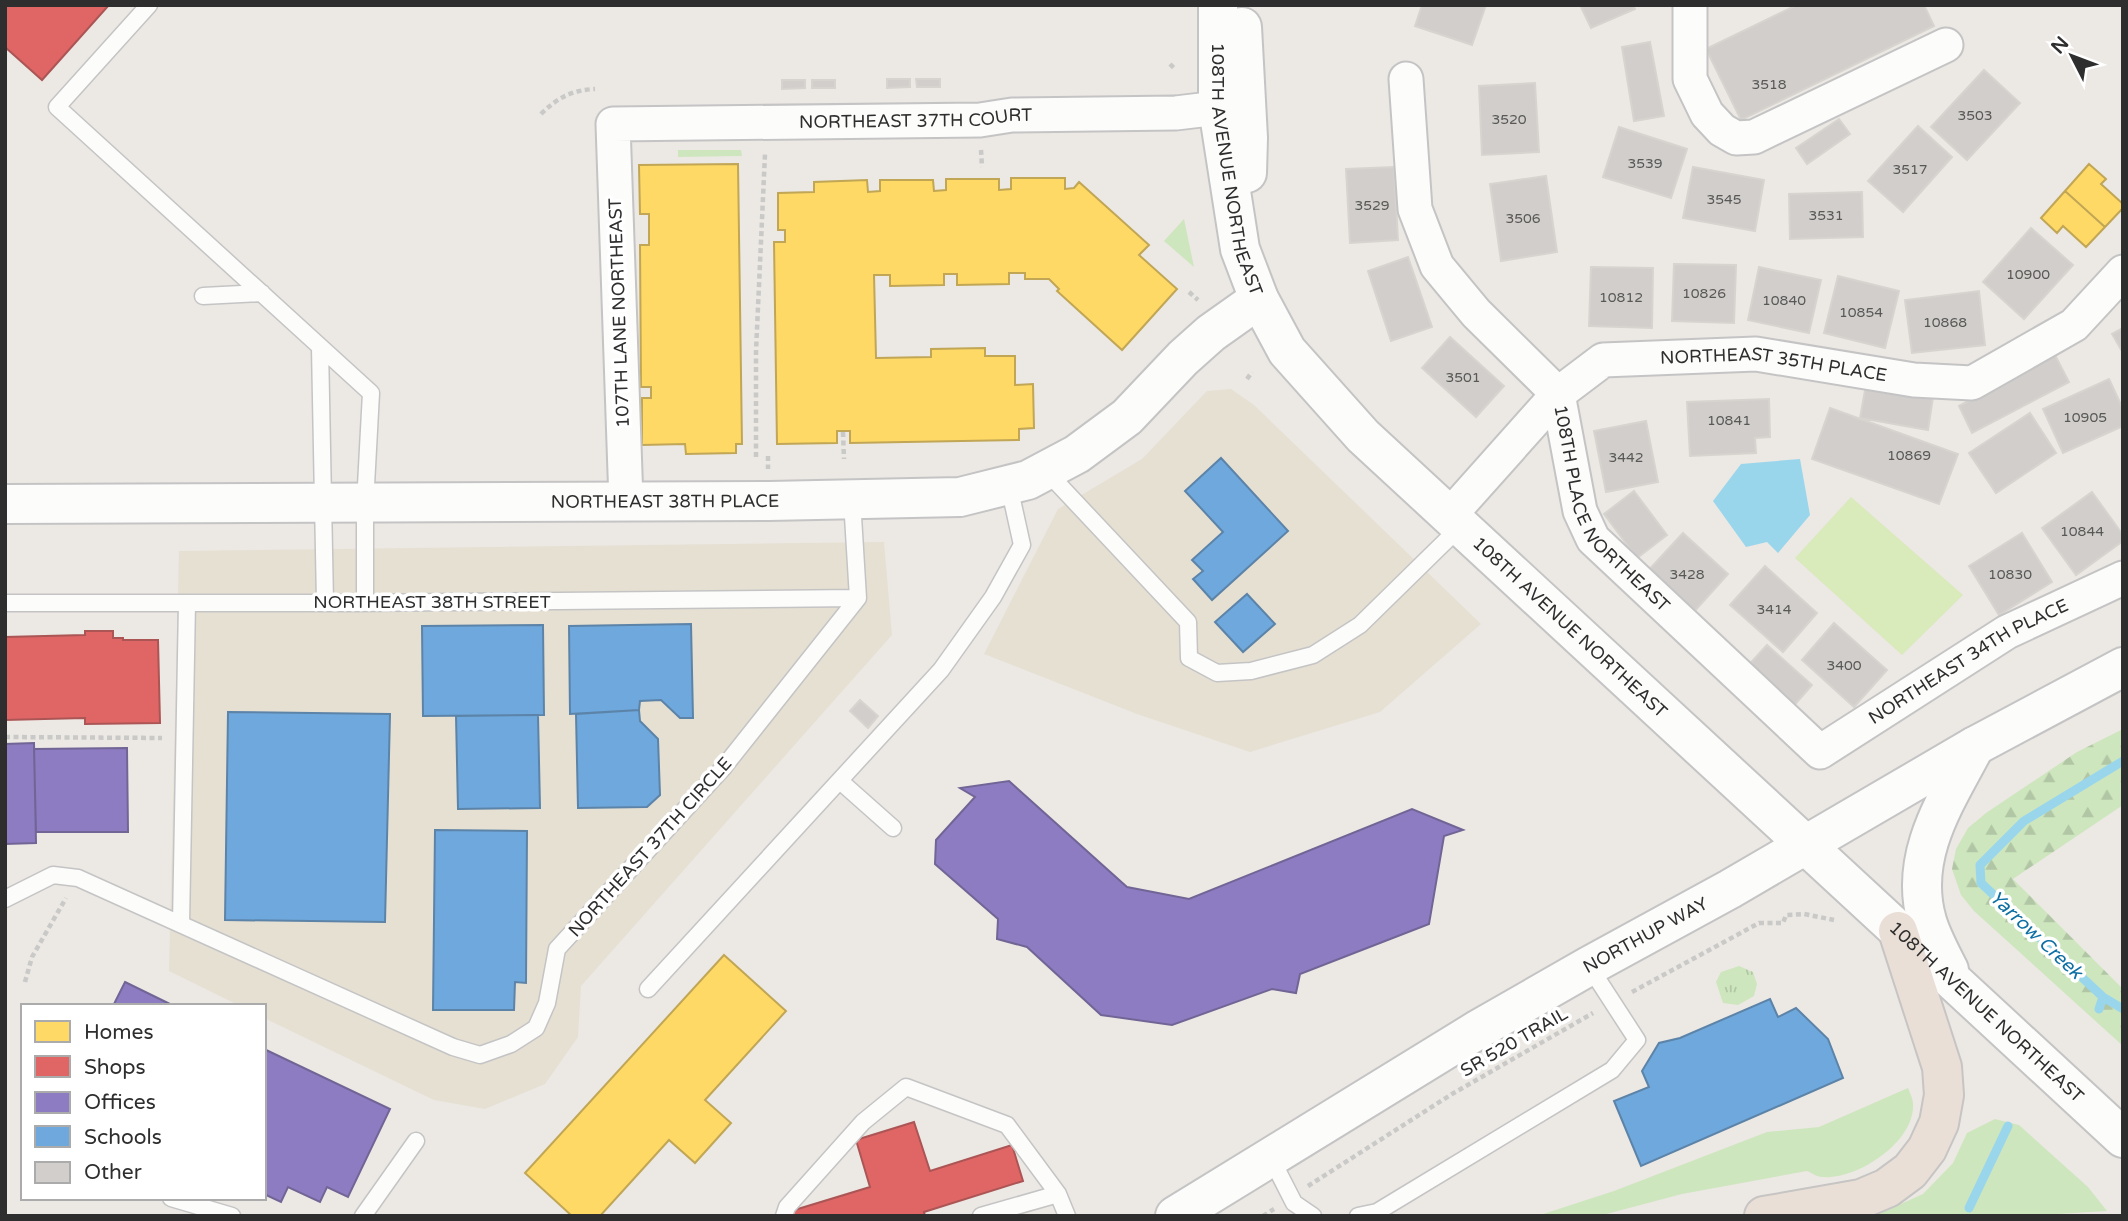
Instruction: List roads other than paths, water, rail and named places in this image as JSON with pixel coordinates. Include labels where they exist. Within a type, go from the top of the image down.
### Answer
[{"type":"highway","points":[[1764,1216],[1861,1199],[1887,1188],[1910,1171],[1927,1149],[1939,1123],[1942,1066],[1898,931]]},
{"type":"main road","name":"108TH AVENUE NORTHEAST","points":[[1218,5],[1218,108],[1240,249],[1259,299],[1287,351],[1363,436],[2123,1138]]},
{"type":"main road","points":[[1240,249],[1245,216],[1248,138],[1241,5]]},
{"type":"main road","name":"NORTHEAST 38TH PLACE","points":[[5,504],[365,504],[960,497],[1009,486],[1047,472],[1101,439],[1127,417],[1183,358],[1211,333],[1259,299]]},
{"type":"main road","name":"NORTHUP WAY","points":[[1175,1216],[1456,1043],[1589,965],[1730,889],[1975,746],[2123,667]]},
{"type":"main road","points":[[1958,988],[1927,923],[1921,877],[1923,855],[1931,831],[1975,746]]},
{"type":"street","points":[[1690,5],[1690,79],[1707,114],[1722,130],[1736,138],[1754,137],[1946,45]]},
{"type":"street","name":"108TH PLACE NORTHEAST","points":[[1406,79],[1415,209],[1437,266],[1476,313],[1558,394],[1580,511],[1594,539],[1819,752]]},
{"type":"street","name":"NORTHEAST 37TH COURT","points":[[613,124],[980,120],[1012,115],[1176,113],[1218,108]]},
{"type":"street","name":"107TH LANE NORTHEAST","points":[[613,124],[626,502]]},
{"type":"street","name":"NORTHEAST 35TH PLACE","points":[[1455,520],[1558,394],[1603,360],[1756,354],[1914,380],[1972,383],[2074,325],[2123,272]]},
{"type":"street","name":"NORTHEAST 34TH PLACE","points":[[1819,752],[2007,632],[2123,578]]},
{"type":"lane","points":[[149,5],[57,107],[371,393],[365,504],[365,603]]},
{"type":"lane","points":[[202,296],[262,293]]},
{"type":"lane","points":[[320,347],[325,603]]},
{"type":"lane","points":[[1047,472],[1188,622],[1189,658],[1217,673],[1251,671],[1313,655],[1360,625],[1442,547],[1455,520]]},
{"type":"lane","points":[[649,989],[941,670],[993,597],[1022,545],[1009,486]]},
{"type":"lane","points":[[852,500],[858,598]]},
{"type":"lane","name":"NORTHEAST 38TH STREET","points":[[5,603],[365,603],[858,598]]},
{"type":"lane","name":"NORTHEAST 37TH CIRCLE","points":[[5,899],[53,875],[78,878],[453,1047],[480,1055],[511,1044],[536,1028],[547,1003],[557,949],[723,768],[858,598]]},
{"type":"lane","points":[[181,924],[187,603]]},
{"type":"lane","points":[[840,781],[893,828]]},
{"type":"lane","points":[[1358,1216],[1377,1212],[1612,1070],[1637,1040],[1589,965]]},
{"type":"lane","points":[[784,1216],[787,1207],[863,1122],[906,1087],[1007,1125],[1058,1194],[1067,1216]]},
{"type":"lane","points":[[363,1216],[416,1142]]},
{"type":"lane","points":[[1270,1158],[1294,1203],[1313,1216]]},
{"type":"lane","points":[[981,1216],[1058,1194]]},
{"type":"lane","points":[[178,1200],[233,1216]]},
{"type":"water","points":[[1800,459],[1810,515],[1778,553],[1767,542],[1746,547],[1713,501],[1741,464]]},
{"type":"waterway","name":"Yarrow Creek","points":[[2099,1009],[2103,997],[1981,883],[1980,865],[2024,821],[2123,761]]},
{"type":"waterway","points":[[2103,997],[2123,1009]]},
{"type":"waterway","name":"Yarrow Creek","points":[[1969,1208],[2008,1126]]}]
